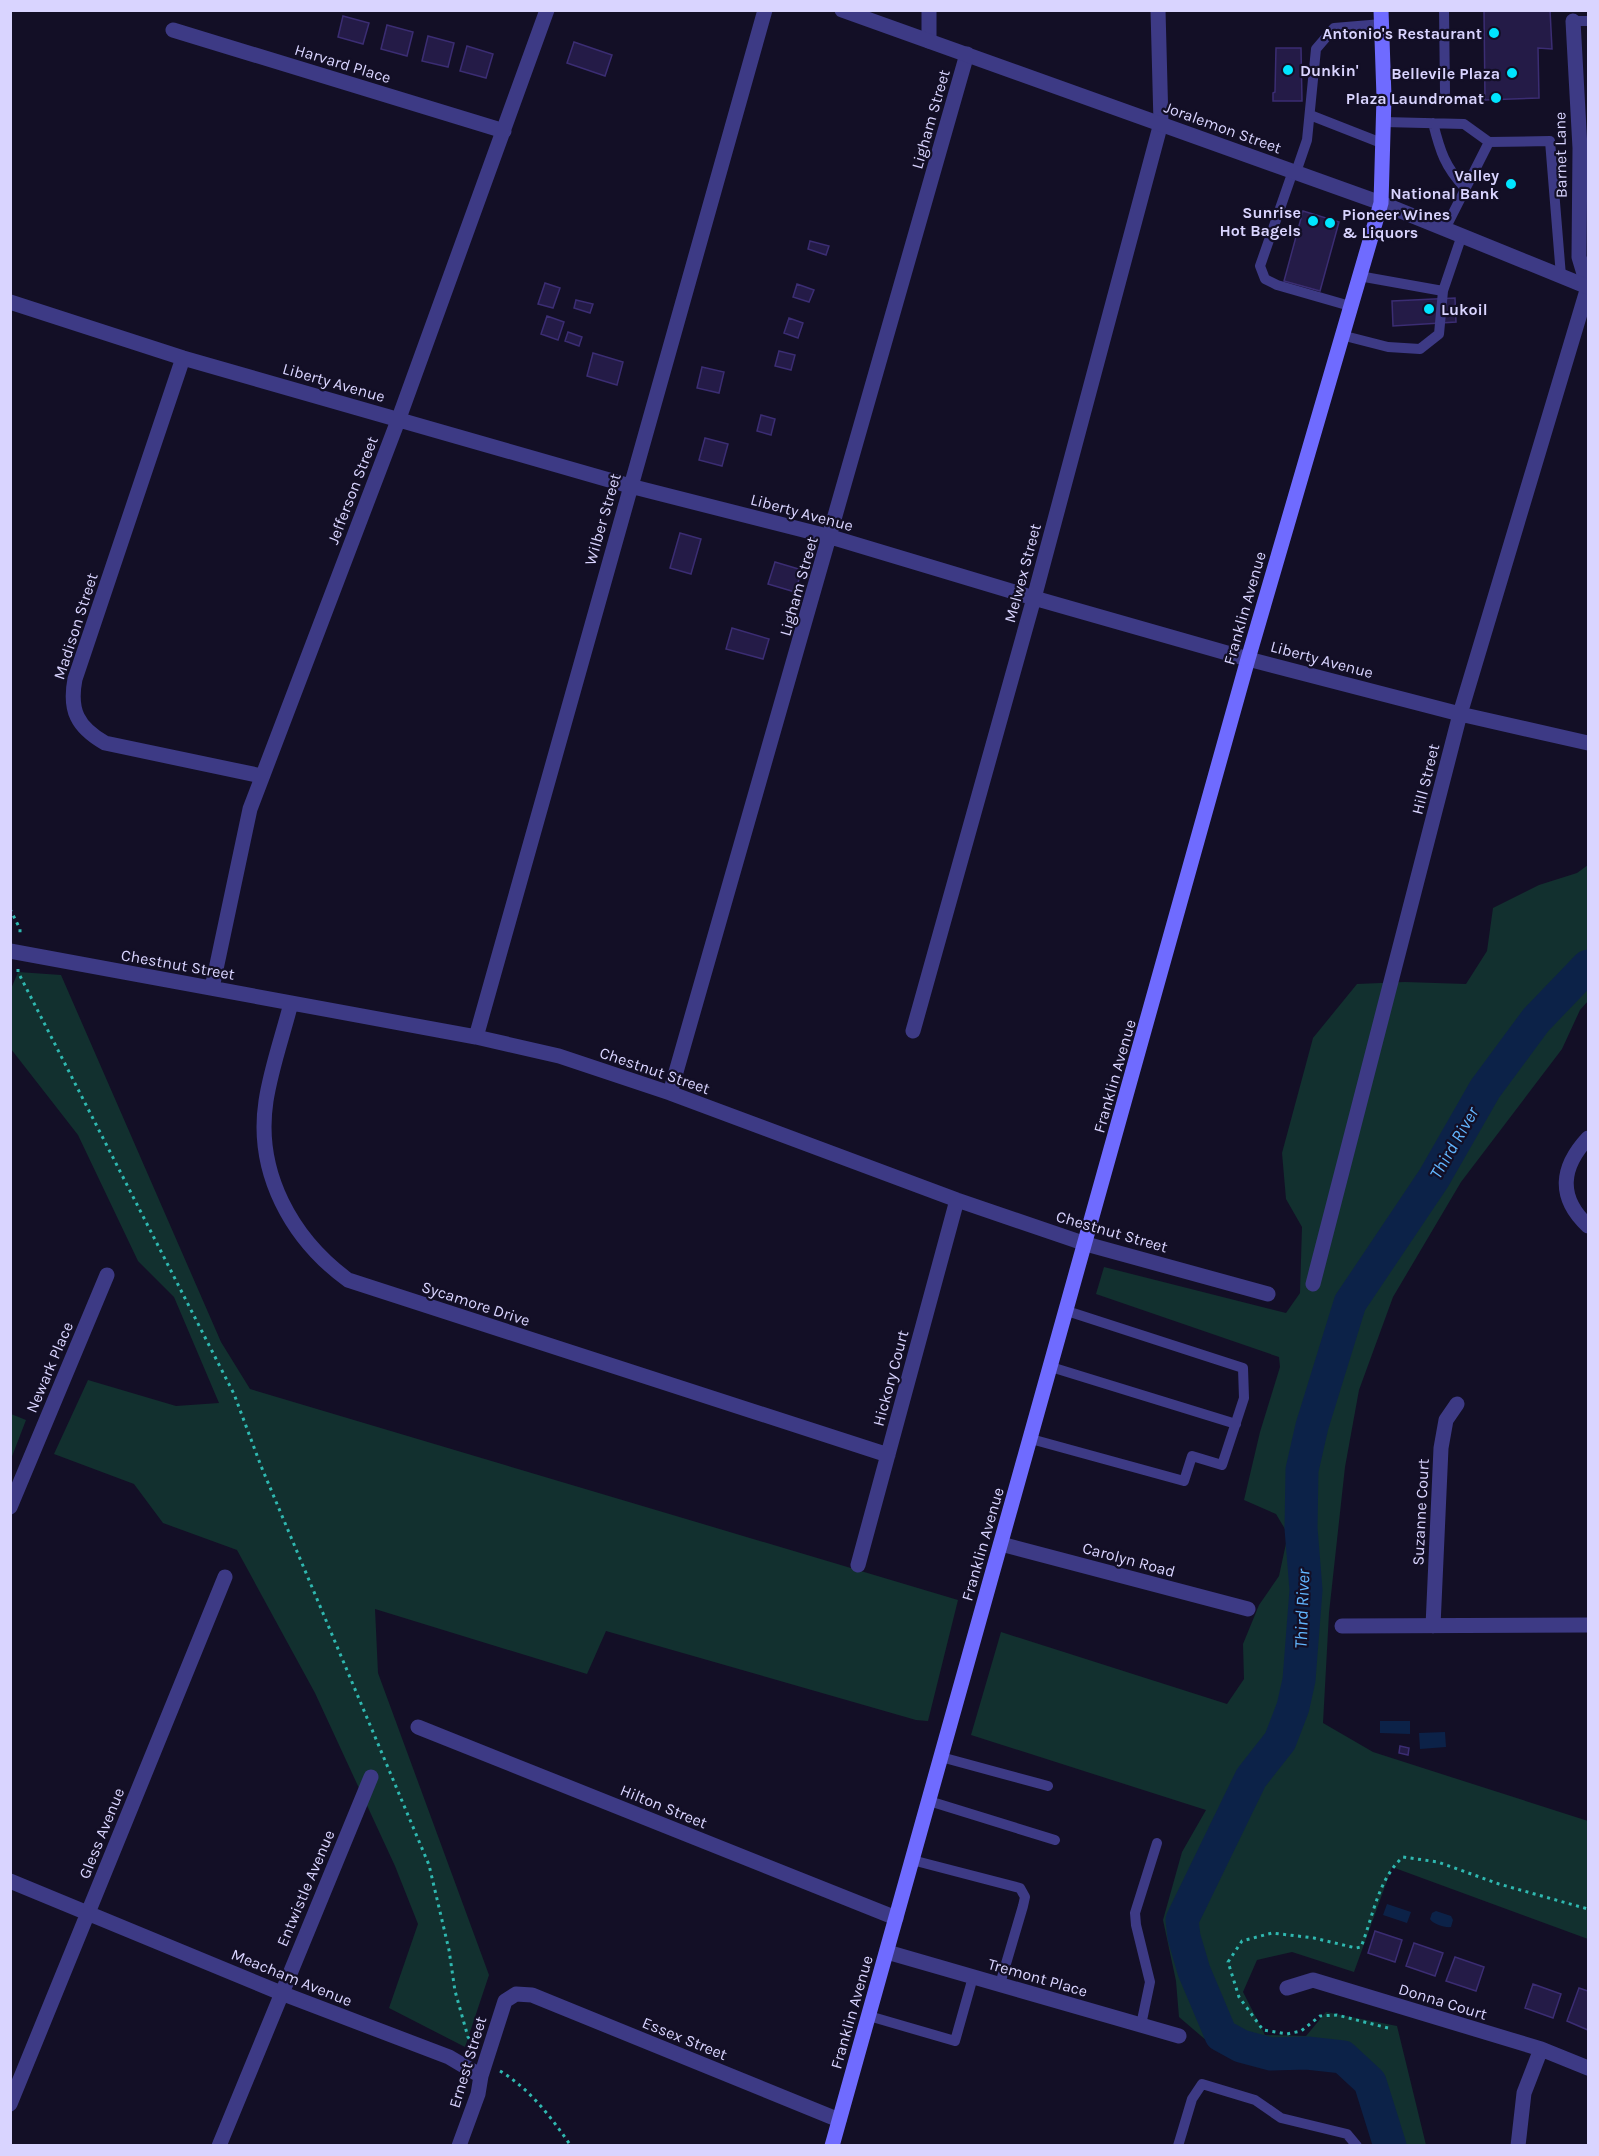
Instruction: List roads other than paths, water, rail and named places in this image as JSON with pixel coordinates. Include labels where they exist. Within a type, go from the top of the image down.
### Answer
[{"type":"main road","name":"Franklin Avenue","points":[[832,2145],[1086,1244],[1248,658],[1381,203],[1384,144],[1382,17]]},
{"type":"street","name":"Jefferson Street","points":[[212,988],[250,809],[399,418],[547,10]]},
{"type":"street","name":"Wilber Street","points":[[476,1037],[765,10]]},
{"type":"street","name":"Joralemon Street","points":[[842,10],[1381,203],[1588,287]]},
{"type":"street","points":[[929,10],[929,41]]},
{"type":"street","name":"Melwex Street","points":[[913,1031],[1034,598],[1161,123],[1158,10]]},
{"type":"street","name":"Barnet Lane","points":[[1573,21],[1584,148],[1579,257],[1588,287]]},
{"type":"street","name":"Harvard Place","points":[[173,30],[504,131]]},
{"type":"street","name":"Ligham Street","points":[[670,1093],[831,537],[967,54]]},
{"type":"street","name":"Hill Street","points":[[1313,1284],[1460,714],[1588,287]]},
{"type":"street","name":"Liberty Avenue","points":[[10,302],[183,358],[630,486],[831,537],[1034,598],[1248,658],[1460,714],[1588,743]]},
{"type":"street","name":"Madison Street","points":[[183,358],[75,679],[72,694],[74,710],[80,724],[105,743],[262,776]]},
{"type":"street","name":"Chestnut Street","points":[[16,952],[476,1037],[559,1056],[670,1093],[957,1200],[1086,1244],[1268,1293]]},
{"type":"street","name":"Sycamore Drive","points":[[291,1003],[266,1100],[267,1156],[277,1193],[290,1219],[306,1242],[333,1269],[348,1280],[888,1455]]},
{"type":"street","points":[[1588,1138],[1572,1157],[1567,1173],[1566,1190],[1571,1206],[1588,1226]]},
{"type":"street","name":"Hickory Court","points":[[858,1565],[957,1200]]},
{"type":"street","name":"Newark Place","points":[[10,1507],[107,1275]]},
{"type":"street","name":"Suzanne Court","points":[[1433,1626],[1441,1448],[1446,1420],[1457,1404]]},
{"type":"street","name":"Carolyn Road","points":[[1001,1544],[1248,1609]]},
{"type":"street","name":"Gless Avenue","points":[[10,2104],[225,1577]]},
{"type":"street","points":[[1342,1626],[1588,1625]]},
{"type":"street","name":"Hilton Street","points":[[418,1727],[896,1918]]},
{"type":"street","name":"Entwistle Avenue","points":[[219,2145],[371,1777]]},
{"type":"street","name":"Meacham Avenue","points":[[10,1881],[281,1993],[483,2069]]},
{"type":"street","name":"Tremont Place","points":[[887,1952],[1179,2036]]},
{"type":"street","name":"Donna Court","points":[[1287,1988],[1313,1980],[1541,2049],[1588,2068]]},
{"type":"street","name":"Ernest Street","points":[[459,2145],[478,2094],[483,2069],[505,2001],[516,1994]]},
{"type":"street","name":"Essex Street","points":[[516,1994],[532,1995],[839,2120]]},
{"type":"street","points":[[1518,2145],[1524,2093],[1541,2049]]},
{"type":"lane","points":[[1444,10],[1445,92]]},
{"type":"lane","points":[[1350,306],[1277,285],[1266,279],[1260,266],[1307,140],[1316,49],[1334,28],[1382,17]]},
{"type":"lane","points":[[1573,21],[1588,21]]},
{"type":"lane","points":[[1310,115],[1384,144]]},
{"type":"lane","points":[[1384,122],[1464,124],[1489,142],[1550,141],[1561,276]]},
{"type":"lane","points":[[1433,123],[1443,160],[1453,176],[1465,188]]},
{"type":"lane","points":[[1445,229],[1489,142]]},
{"type":"lane","points":[[1341,335],[1388,347],[1420,349],[1439,334],[1443,291],[1462,236]]},
{"type":"lane","points":[[1359,276],[1443,291]]},
{"type":"lane","points":[[1031,1439],[1184,1481],[1192,1456],[1222,1465],[1244,1398],[1243,1368],[1067,1311]]},
{"type":"lane","points":[[1051,1366],[1236,1424]]},
{"type":"lane","points":[[941,1757],[1048,1786]]},
{"type":"lane","points":[[929,1800],[1055,1840]]},
{"type":"lane","points":[[1141,2025],[1150,1982],[1136,1925],[1136,1913],[1157,1843]]},
{"type":"lane","points":[[912,1860],[1020,1888],[1025,1897],[1000,1984]]},
{"type":"lane","points":[[869,2016],[955,2041],[973,1977]]},
{"type":"lane","points":[[1178,2145],[1192,2099],[1202,2084],[1254,2100],[1281,2118],[1347,2134],[1357,2145]]},
{"type":"water","points":[[1380,1721],[1410,1721],[1410,1734],[1380,1733]]},
{"type":"water","points":[[1445,1732],[1446,1747],[1420,1749],[1419,1733]]},
{"type":"water","points":[[1387,1904],[1411,1912],[1407,1923],[1383,1915]]},
{"type":"water","points":[[1436,1911],[1451,1916],[1453,1920],[1451,1927],[1439,1925],[1430,1919],[1432,1913]]},
{"type":"waterway","name":"Third River","points":[[1390,2146],[1370,2082],[1343,2057],[1307,2053],[1271,2054],[1241,2046],[1221,2035],[1194,1971],[1184,1937],[1182,1920],[1251,1778],[1280,1741],[1293,1707],[1299,1680],[1306,1590],[1301,1528],[1302,1470],[1312,1426],[1350,1303],[1434,1178],[1485,1089],[1536,1020],[1588,966]]},
{"type":"place","name":"Antonio's Restaurant","points":[[1494,33]]},
{"type":"place","name":"Dunkin'","points":[[1288,70]]},
{"type":"place","name":"Bellevile Plaza","points":[[1512,73]]},
{"type":"place","name":"Plaza Laundromat","points":[[1496,98]]},
{"type":"place","name":"Valley National Bank","points":[[1511,184]]},
{"type":"place","name":"Sunrise Hot Bagels","points":[[1313,221]]},
{"type":"place","name":"Pioneer Wines & Liquors","points":[[1330,223]]},
{"type":"place","name":"Lukoil","points":[[1429,309]]}]
